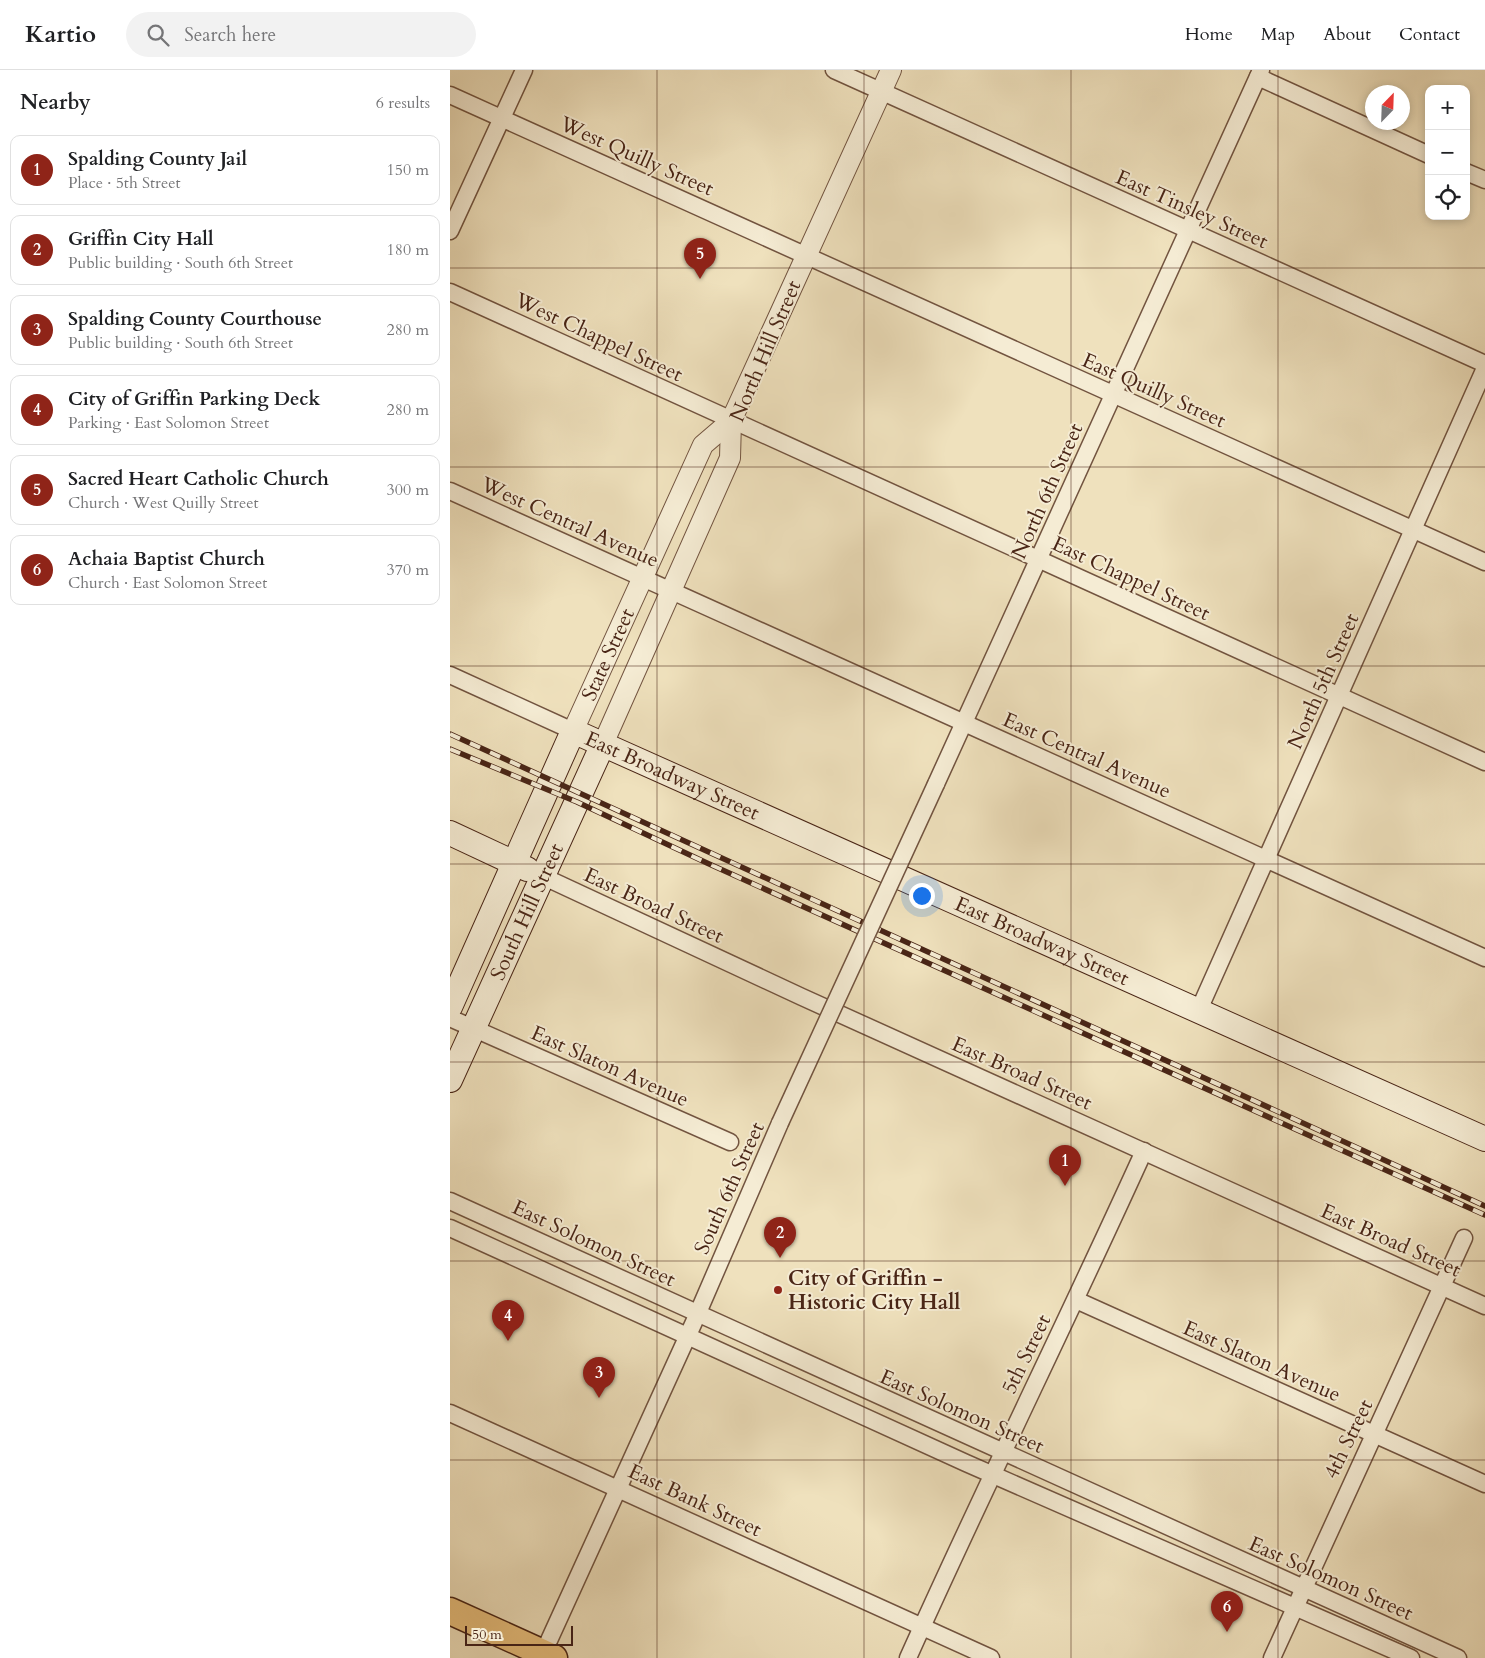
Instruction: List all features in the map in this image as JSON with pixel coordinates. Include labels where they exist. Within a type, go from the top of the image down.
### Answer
[{"type":"main road","name":"East Broadway Street","points":[[573,731],[1485,1139]]},
{"type":"main road","name":"State Street","points":[[450,1007],[573,731]]},
{"type":"main road","name":"South Hill Street","points":[[450,1080],[603,744]]},
{"type":"main road","points":[[450,833],[542,876]]},
{"type":"main road","points":[[450,1611],[546,1656]]},
{"type":"street","points":[[450,232],[524,70]]},
{"type":"street","name":"East Tinsley Street","points":[[834,70],[1485,366]]},
{"type":"street","name":"North Hill Street","points":[[603,744],[730,458],[731,421],[891,70]]},
{"type":"street","points":[[1260,74],[1425,153]]},
{"type":"street","name":"North 6th Street","points":[[869,928],[1260,74]]},
{"type":"street","name":"West Quilly Street","points":[[450,95],[806,256]]},
{"type":"street","points":[[1470,174],[1485,180]]},
{"type":"street","name":"East Quilly Street","points":[[806,256],[1485,562]]},
{"type":"street","name":"West Chappel Street","points":[[450,292],[731,421]]},
{"type":"street","name":"North 5th Street","points":[[1198,1012],[1340,697],[1485,366]]},
{"type":"street","name":"East Chappel Street","points":[[731,421],[1485,762]]},
{"type":"street","name":"State Street","points":[[573,731],[703,446],[731,421]]},
{"type":"street","name":"West Central Avenue","points":[[450,491],[671,592]]},
{"type":"street","name":"East Central Avenue","points":[[671,592],[1485,958]]},
{"type":"street","points":[[450,675],[573,731]]},
{"type":"street","name":"East Broad Street","points":[[542,876],[802,997],[1485,1306]]},
{"type":"street","name":"South 6th Street","points":[[546,1656],[618,1488],[869,928]]},
{"type":"street","name":"East Slaton Avenue","points":[[450,1018],[730,1142]]},
{"type":"street","name":"5th Street","points":[[908,1658],[1001,1452],[1076,1300],[1144,1151]]},
{"type":"street","name":"East Solomon Street","points":[[450,1200],[1458,1658]]},
{"type":"street","name":"East Solomon Street","points":[[450,1228],[991,1474],[1411,1658]]},
{"type":"street","name":"4th Street","points":[[1272,1658],[1302,1588],[1387,1408],[1464,1238]]},
{"type":"street","name":"East Slaton Avenue","points":[[1076,1300],[1485,1484]]},
{"type":"street","name":"East Bank Street","points":[[450,1413],[991,1658]]},
{"type":"railway","points":[[450,734],[1485,1206]]},
{"type":"railway","points":[[450,749],[577,802],[707,863],[1485,1215]]},
{"type":"place","name":"Sacred Heart Catholic Church","points":[[700,279]]},
{"type":"place","name":"Spalding County Jail","points":[[1065,1186]]},
{"type":"place","name":"Griffin City Hall","points":[[780,1258]]},
{"type":"place","name":"City of Griffin - Historic City Hall","points":[[778,1290]]},
{"type":"place","name":"City of Griffin Parking Deck","points":[[508,1341]]},
{"type":"place","name":"Spalding County Courthouse","points":[[599,1398]]},
{"type":"place","name":"Achaia Baptist Church","points":[[1227,1632]]}]
